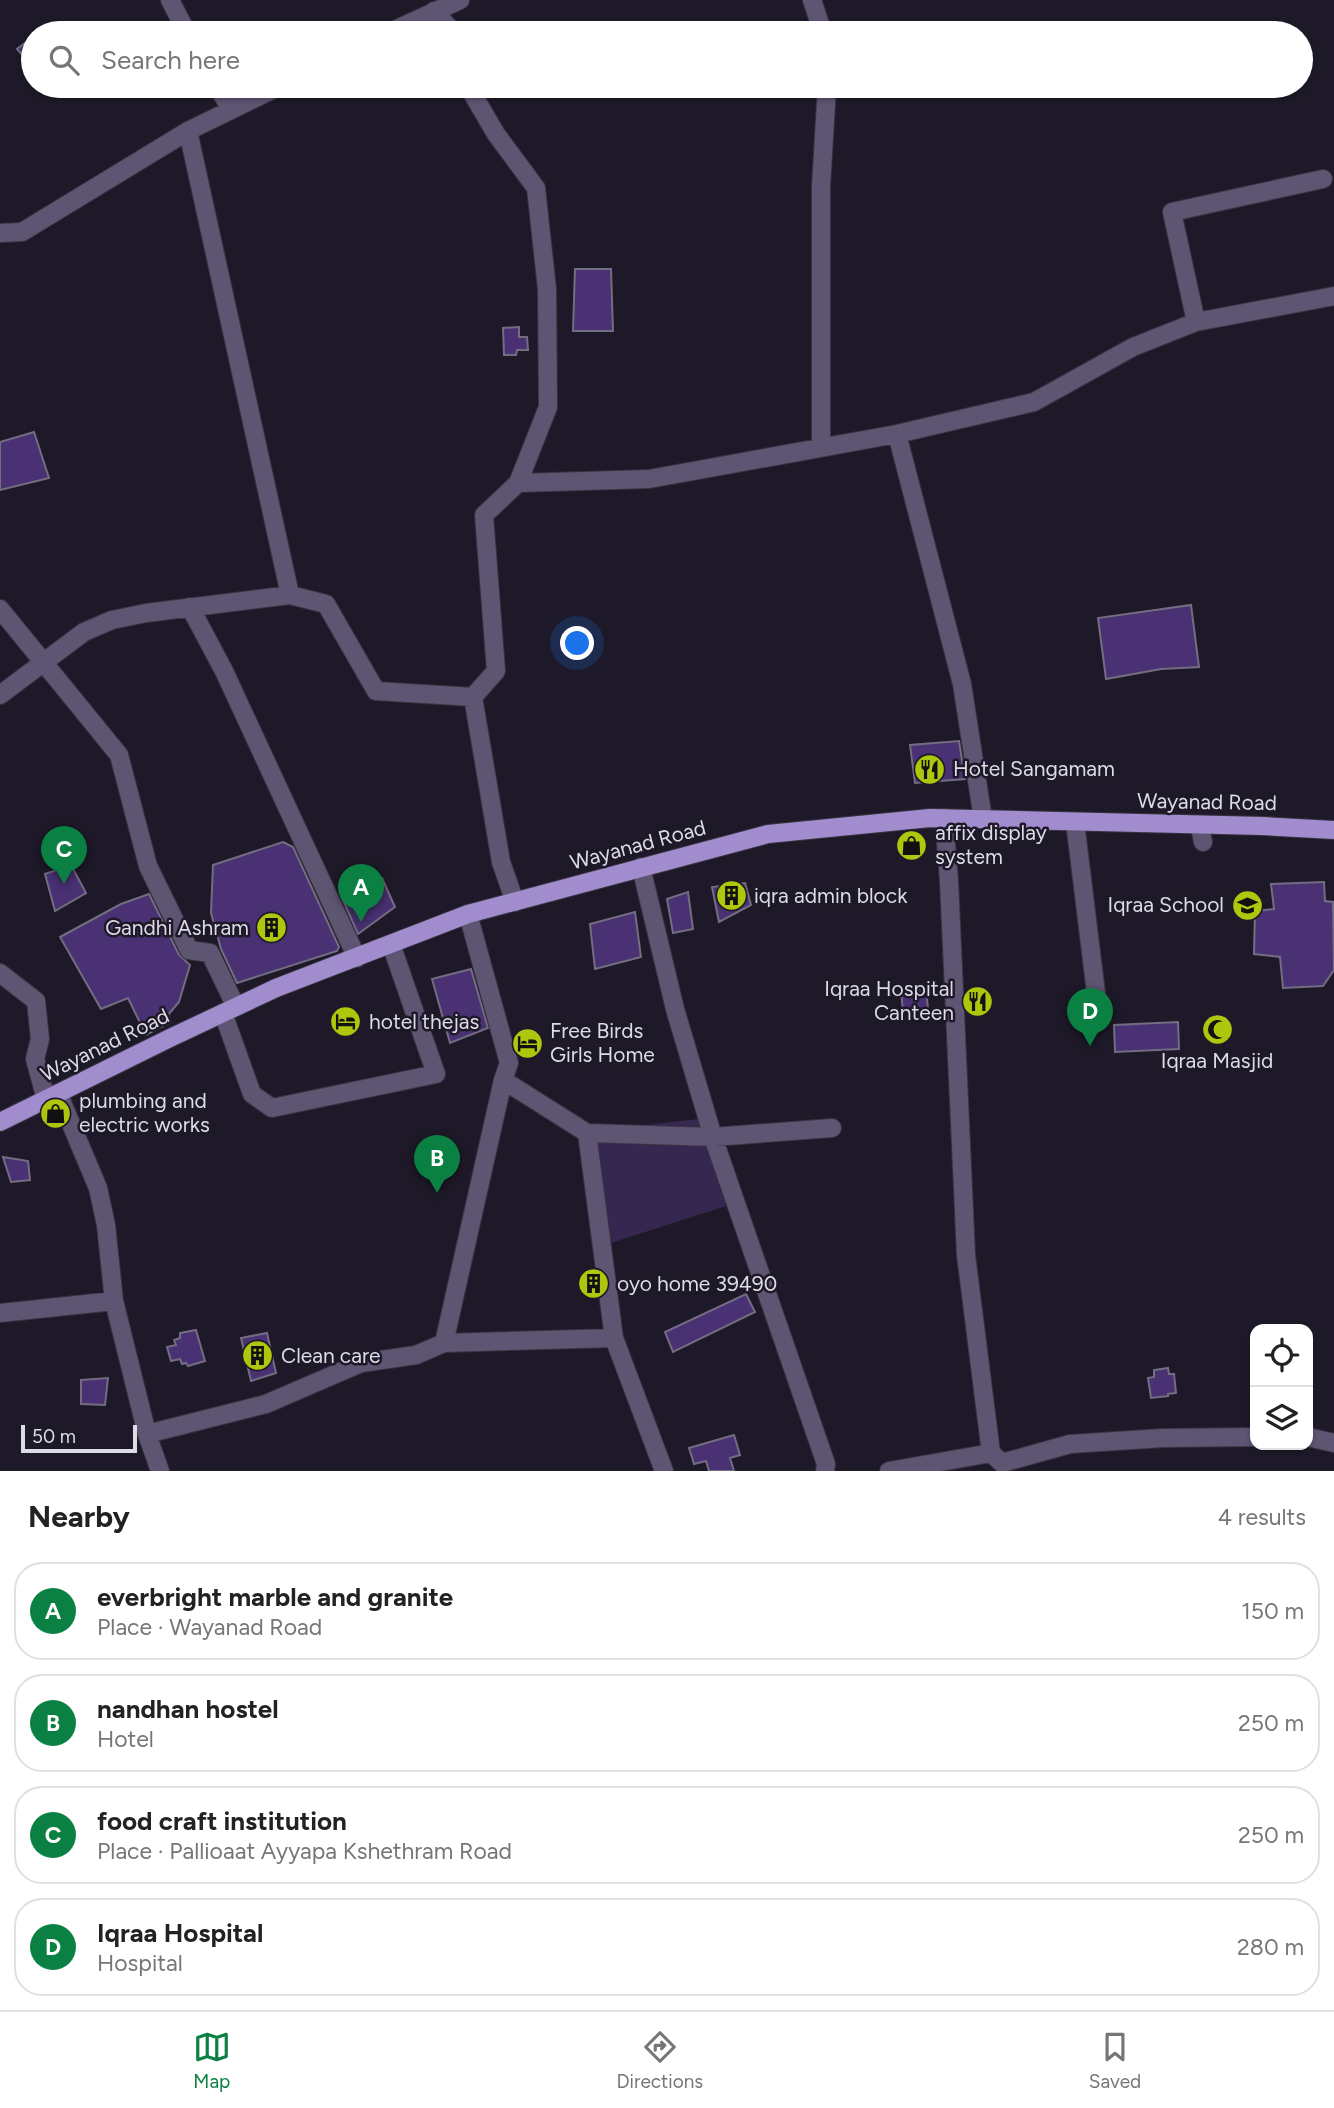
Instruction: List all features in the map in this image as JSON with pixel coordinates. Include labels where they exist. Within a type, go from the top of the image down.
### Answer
[{"type":"main road","name":"Wayanad Road","points":[[0,1122],[276,988],[468,914],[768,834],[944,818],[1075,822],[1204,834],[1334,830]]},
{"type":"street","points":[[170,0],[181,21]]},
{"type":"street","points":[[413,21],[460,0]]},
{"type":"street","points":[[812,0],[819,21]]},
{"type":"street","points":[[434,11],[443,21]]},
{"type":"street","points":[[224,98],[231,109]]},
{"type":"street","points":[[0,233],[22,232],[188,131],[254,98]]},
{"type":"street","points":[[473,697],[496,671],[484,514],[517,483],[548,407],[547,289],[536,188],[496,134],[475,98]]},
{"type":"street","points":[[821,448],[821,187],[826,98]]},
{"type":"street","points":[[188,131],[290,595]]},
{"type":"street","points":[[1196,322],[1172,212],[1324,179]]},
{"type":"street","points":[[517,483],[649,479],[897,434],[1034,402],[1133,346],[1196,322],[1334,296]]},
{"type":"street","points":[[897,434],[962,684],[983,819]]},
{"type":"street","points":[[0,695],[84,632],[113,620],[190,607],[290,595],[326,604],[376,691],[473,697]]},
{"type":"street","points":[[190,607],[224,671],[358,958]]},
{"type":"street","points":[[0,608],[119,755],[148,866],[189,950],[210,953],[252,1094],[272,1108],[436,1074],[391,944]]},
{"type":"street","points":[[473,697],[501,862],[514,902]]},
{"type":"street","points":[[944,818],[966,1255],[991,1452],[1002,1463],[1070,1444],[1163,1438],[1250,1437]]},
{"type":"street","points":[[1075,822],[1097,1001]]},
{"type":"street","points":[[641,867],[675,1009],[713,1137],[826,1465],[825,1471]]},
{"type":"street","points":[[444,1343],[509,1063],[468,914]]},
{"type":"street","points":[[0,974],[36,1001],[40,1039],[34,1059],[98,1188],[106,1225],[114,1301],[147,1434],[160,1471]]},
{"type":"street","points":[[503,1080],[587,1133],[713,1137],[832,1128]]},
{"type":"street","points":[[587,1133],[614,1338],[664,1471]]},
{"type":"street","points":[[0,1313],[114,1301]]},
{"type":"street","points":[[147,1434],[267,1404],[361,1363],[416,1355],[444,1343],[614,1338]]},
{"type":"street","points":[[1313,1438],[1334,1443]]},
{"type":"street","points":[[889,1471],[967,1464],[991,1452]]},
{"type":"shaded area","points":[[706,1118],[726,1206],[611,1243],[594,1131]]},
{"type":"building","points":[[575,269],[611,269],[613,331],[573,331]]},
{"type":"building","points":[[519,327],[519,337],[527,337],[528,350],[517,350],[516,355],[504,355],[503,328]]},
{"type":"building","points":[[34,432],[49,478],[0,490],[0,442]]},
{"type":"building","points":[[1191,605],[1199,667],[1161,669],[1106,679],[1098,618]]},
{"type":"building","points":[[959,741],[965,779],[915,783],[910,745]]},
{"type":"building","name":"Gandhi Ashram","points":[[283,842],[293,847],[339,947],[337,951],[237,983],[221,949],[211,913],[213,865]]},
{"type":"building","points":[[71,865],[86,893],[55,911],[45,874]]},
{"type":"building","points":[[382,878],[395,907],[358,934],[341,896]]},
{"type":"building","points":[[1324,882],[1325,901],[1333,902],[1334,970],[1323,986],[1283,988],[1280,957],[1254,954],[1255,911],[1274,909],[1271,884]]},
{"type":"building","name":"iqra admin block","points":[[745,883],[751,905],[719,922],[712,887]]},
{"type":"building","points":[[688,892],[693,929],[673,933],[667,899]]},
{"type":"building","points":[[149,894],[179,955],[190,965],[179,1002],[168,1015],[171,1022],[146,1035],[128,998],[101,1009],[60,937],[121,904]]},
{"type":"building","points":[[635,912],[641,957],[595,969],[590,924]]},
{"type":"building","points":[[471,969],[488,1028],[450,1043],[432,979]]},
{"type":"building","points":[[926,988],[928,1009],[903,1012],[901,991]]},
{"type":"building","points":[[1178,1022],[1179,1049],[1115,1052],[1114,1025]]},
{"type":"building","points":[[3,1157],[28,1161],[30,1180],[11,1182]]},
{"type":"building","points":[[746,1294],[755,1312],[673,1352],[665,1332]]},
{"type":"building","points":[[196,1330],[205,1361],[188,1366],[186,1363],[182,1364],[180,1359],[171,1361],[167,1347],[176,1345],[174,1340],[180,1338],[180,1333]]},
{"type":"building","name":"Clean care","points":[[267,1333],[276,1373],[251,1381],[241,1338]]},
{"type":"building","points":[[1168,1368],[1169,1374],[1174,1374],[1176,1393],[1151,1398],[1148,1378],[1154,1377],[1154,1370]]},
{"type":"building","points":[[108,1378],[105,1405],[81,1404],[81,1380]]},
{"type":"building","points":[[734,1435],[740,1455],[730,1458],[734,1471],[709,1471],[706,1461],[694,1464],[689,1448]]},
{"type":"place","name":"Hotel Sangamam","points":[[930,769]]},
{"type":"place","name":"affix display system","points":[[912,845]]},
{"type":"place","name":"food craft institution","points":[[64,884]]},
{"type":"place","name":"iqra admin block","points":[[731,896]]},
{"type":"place","name":"Iqraa School","points":[[1247,905]]},
{"type":"place","name":"everbright marble and granite","points":[[361,922]]},
{"type":"place","name":"Gandhi Ashram","points":[[272,928]]},
{"type":"place","name":"Iqraa Hospital Canteen","points":[[977,1001]]},
{"type":"place","name":"hotel thejas","points":[[346,1022]]},
{"type":"place","name":"Iqraa Masjid","points":[[1217,1029]]},
{"type":"place","name":"Free Birds Girls Home","points":[[527,1043]]},
{"type":"place","name":"Iqraa Hospital","points":[[1090,1046]]},
{"type":"place","name":"plumbing and electric works","points":[[56,1113]]},
{"type":"place","name":"nandhan hostel","points":[[437,1193]]},
{"type":"place","name":"oyo home 39490","points":[[594,1284]]},
{"type":"place","name":"Clean care","points":[[258,1356]]}]
